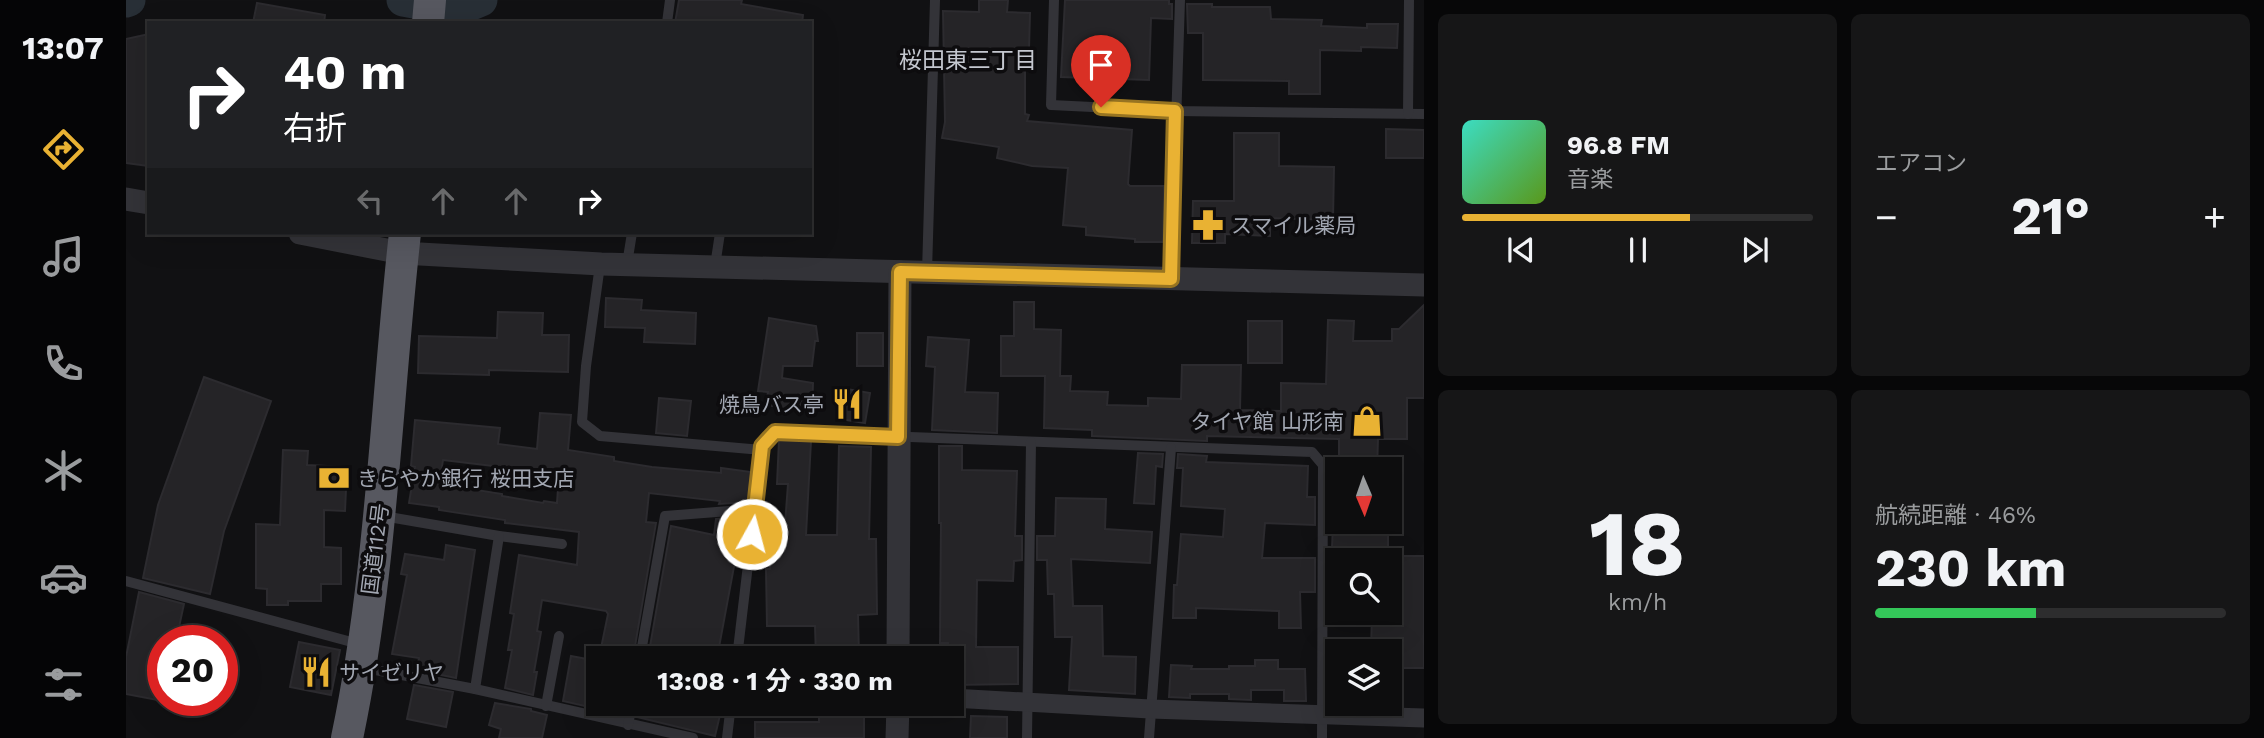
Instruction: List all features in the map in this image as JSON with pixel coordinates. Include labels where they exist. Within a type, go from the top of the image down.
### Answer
[{"type":"highway","points":[[428,21],[430,0]]},
{"type":"highway","name":"国道112号","points":[[347,738],[381,515],[403,243]]},
{"type":"street","points":[[126,199],[147,203]]},
{"type":"street","points":[[321,235],[601,264],[1424,285]]},
{"type":"street","points":[[898,646],[900,272]]},
{"type":"street","points":[[964,699],[1150,709],[1424,718]]},
{"type":"street","points":[[897,738],[898,716]]},
{"type":"lane","points":[[667,21],[670,0]]},
{"type":"lane","points":[[927,273],[935,0]]},
{"type":"lane","points":[[1054,0],[1051,105],[1175,111],[1424,114]]},
{"type":"lane","points":[[1171,279],[1180,0]]},
{"type":"lane","points":[[1408,114],[1409,0]]},
{"type":"lane","points":[[627,264],[632,235]]},
{"type":"lane","points":[[715,266],[720,235]]},
{"type":"lane","points":[[601,264],[586,366],[583,422],[600,436],[762,450]]},
{"type":"lane","points":[[738,646],[762,446],[775,432],[1312,452],[1323,466],[1322,738]]},
{"type":"lane","points":[[1027,738],[1031,442]]},
{"type":"lane","points":[[1149,738],[1171,447]]},
{"type":"lane","points":[[642,646],[665,516],[755,509]]},
{"type":"lane","points":[[381,515],[562,544]]},
{"type":"lane","points":[[475,690],[499,536]]},
{"type":"lane","points":[[126,582],[475,690],[694,738]]},
{"type":"lane","points":[[546,706],[559,636]]},
{"type":"lane","points":[[628,725],[630,716]]},
{"type":"lane","points":[[727,738],[730,716]]},
{"type":"building","points":[[679,0],[742,0],[741,4],[803,15],[802,21],[675,21]]},
{"type":"building","points":[[979,0],[1008,0],[1007,12],[1030,13],[1029,49],[1025,49],[1025,114],[1029,115],[1027,121],[1132,130],[1128,184],[1164,186],[1163,242],[1135,242],[1135,239],[1086,235],[1086,227],[1063,225],[1068,168],[1032,166],[997,158],[999,147],[942,138],[945,122],[943,11],[979,12]]},
{"type":"building","points":[[1065,0],[1169,0],[1169,4],[1172,4],[1172,19],[1151,18],[1149,80],[1061,77]]},
{"type":"building","points":[[257,3],[325,15],[324,21],[253,21]]},
{"type":"building","points":[[1187,4],[1270,7],[1271,19],[1322,20],[1321,26],[1367,28],[1367,24],[1398,24],[1397,48],[1320,50],[1320,94],[1289,94],[1289,81],[1203,80],[1203,33],[1188,33]]},
{"type":"building","points":[[147,34],[147,166],[126,163],[126,39]]},
{"type":"building","points":[[1386,129],[1424,130],[1424,158],[1386,158]]},
{"type":"building","points":[[1234,133],[1279,133],[1279,166],[1334,167],[1333,220],[1270,218],[1270,236],[1225,234],[1225,243],[1192,243],[1193,201],[1234,201]]},
{"type":"building","points":[[606,298],[642,300],[641,310],[696,313],[695,344],[644,342],[645,328],[605,327]]},
{"type":"building","points":[[1014,302],[1034,302],[1034,329],[1061,330],[1060,376],[1071,376],[1070,391],[1108,392],[1107,405],[1148,406],[1148,398],[1181,399],[1182,365],[1241,365],[1240,410],[1281,411],[1281,383],[1326,384],[1328,320],[1354,321],[1353,341],[1392,341],[1392,329],[1399,329],[1424,305],[1424,398],[1407,398],[1407,439],[1378,439],[1377,457],[1339,457],[1339,439],[1207,436],[1207,441],[1092,436],[1092,430],[1044,428],[1045,376],[1001,376],[1001,336],[1014,336]]},
{"type":"building","points":[[498,312],[543,313],[542,335],[569,335],[568,372],[489,370],[489,375],[418,373],[419,336],[497,338]]},
{"type":"building","points":[[769,318],[816,326],[818,341],[815,341],[812,366],[783,366],[782,378],[813,383],[812,412],[766,405],[768,392],[758,391]]},
{"type":"building","points":[[1248,321],[1282,321],[1282,363],[1248,363]]},
{"type":"building","points":[[857,333],[883,333],[883,366],[857,366]]},
{"type":"building","points":[[928,337],[969,340],[965,392],[998,393],[997,433],[932,430],[935,367],[926,366]]},
{"type":"building","points":[[204,377],[271,401],[224,531],[210,594],[143,578],[158,505]]},
{"type":"building","points":[[841,388],[870,393],[865,423],[840,419]]},
{"type":"building","points":[[659,398],[691,401],[687,436],[656,433]]},
{"type":"building","points":[[540,413],[571,415],[568,450],[614,457],[614,461],[652,467],[721,473],[721,468],[751,472],[748,502],[719,504],[720,501],[649,493],[646,522],[656,523],[635,646],[601,646],[608,614],[606,611],[542,600],[533,695],[505,688],[512,650],[508,650],[514,614],[510,613],[519,555],[577,565],[579,532],[505,523],[505,520],[409,503],[415,467],[411,466],[415,420],[500,428],[498,444],[537,449]],"holes":[[[443,460],[559,474],[557,503],[543,503],[439,484]]]},
{"type":"building","points":[[779,440],[811,441],[806,535],[837,535],[839,446],[871,447],[869,539],[876,539],[877,614],[858,615],[859,646],[816,646],[815,626],[767,626],[766,569],[770,569],[771,538],[784,538],[788,484],[777,484]]},
{"type":"building","points":[[939,446],[962,446],[962,470],[1017,471],[1015,536],[1022,536],[1022,560],[1014,561],[1013,581],[977,580],[976,647],[1018,647],[1018,684],[964,685],[964,646],[940,643]]},
{"type":"building","points":[[283,450],[308,451],[307,465],[347,467],[345,511],[324,510],[324,547],[341,548],[341,584],[321,584],[321,601],[288,601],[288,605],[267,605],[267,589],[256,588],[256,524],[280,525]]},
{"type":"building","points":[[1138,453],[1163,454],[1162,467],[1156,466],[1154,504],[1134,503]]},
{"type":"building","points":[[1178,454],[1207,456],[1206,462],[1308,466],[1307,497],[1315,497],[1315,525],[1265,523],[1262,558],[1315,558],[1315,592],[1300,592],[1301,628],[1279,628],[1279,611],[1196,608],[1196,618],[1173,618],[1174,585],[1177,585],[1181,534],[1223,537],[1225,509],[1181,506],[1183,468],[1177,468]]},
{"type":"building","points":[[1056,498],[1106,499],[1105,529],[1152,532],[1150,563],[1071,559],[1073,606],[1102,606],[1103,656],[1136,657],[1135,694],[1069,690],[1072,637],[1055,637],[1054,594],[1048,594],[1047,560],[1037,560],[1037,536],[1055,536]]},
{"type":"building","points":[[746,517],[719,646],[650,646],[671,526],[714,535],[716,519]]},
{"type":"building","points":[[1333,534],[1388,534],[1388,548],[1332,548]]},
{"type":"building","points":[[446,545],[475,550],[456,678],[417,670],[419,658],[392,654],[407,575],[401,574],[405,554],[444,560]]},
{"type":"building","points":[[1402,556],[1424,556],[1424,668],[1402,668],[1402,639],[1371,639],[1372,625],[1402,625]]},
{"type":"building","points":[[139,592],[184,604],[179,625],[147,625],[147,698],[126,694],[126,657]]},
{"type":"building","points":[[299,642],[340,650],[331,695],[290,687]]},
{"type":"building","points":[[571,656],[586,659],[586,706],[563,701]]},
{"type":"building","points":[[1255,660],[1278,660],[1278,669],[1305,669],[1306,701],[1284,701],[1284,690],[1251,690],[1251,700],[1229,699],[1229,694],[1169,697],[1171,665],[1192,666],[1191,669],[1229,669],[1229,666],[1255,666]]},
{"type":"building","points":[[414,685],[453,692],[446,727],[407,719]]},
{"type":"building","points":[[495,703],[531,709],[547,715],[542,738],[499,738],[501,729],[489,725]]},
{"type":"building","points":[[637,716],[720,716],[715,736]]},
{"type":"building","points":[[819,716],[864,716],[864,738],[755,738],[755,722],[819,722]]},
{"type":"building","points":[[971,716],[1007,717],[1007,738],[970,738]]},
{"type":"waterway","points":[[403,0],[457,10],[481,0]]},
{"type":"place","name":"スマイル薬局","points":[[1208,225]]},
{"type":"place","name":"焼鳥バス亭","points":[[847,404]]},
{"type":"place","name":"タイヤ館 山形南","points":[[1367,421]]},
{"type":"place","name":"きらやか銀行 桜田支店","points":[[334,478]]},
{"type":"place","name":"サイゼリヤ","points":[[316,672]]},
{"type":"district","name":"桜田東三丁目","points":[[968,60]]},
{"type":"route","points":[[752,534],[762,446],[775,432],[898,437],[900,272],[1171,279],[1175,111],[1101,107]]}]
